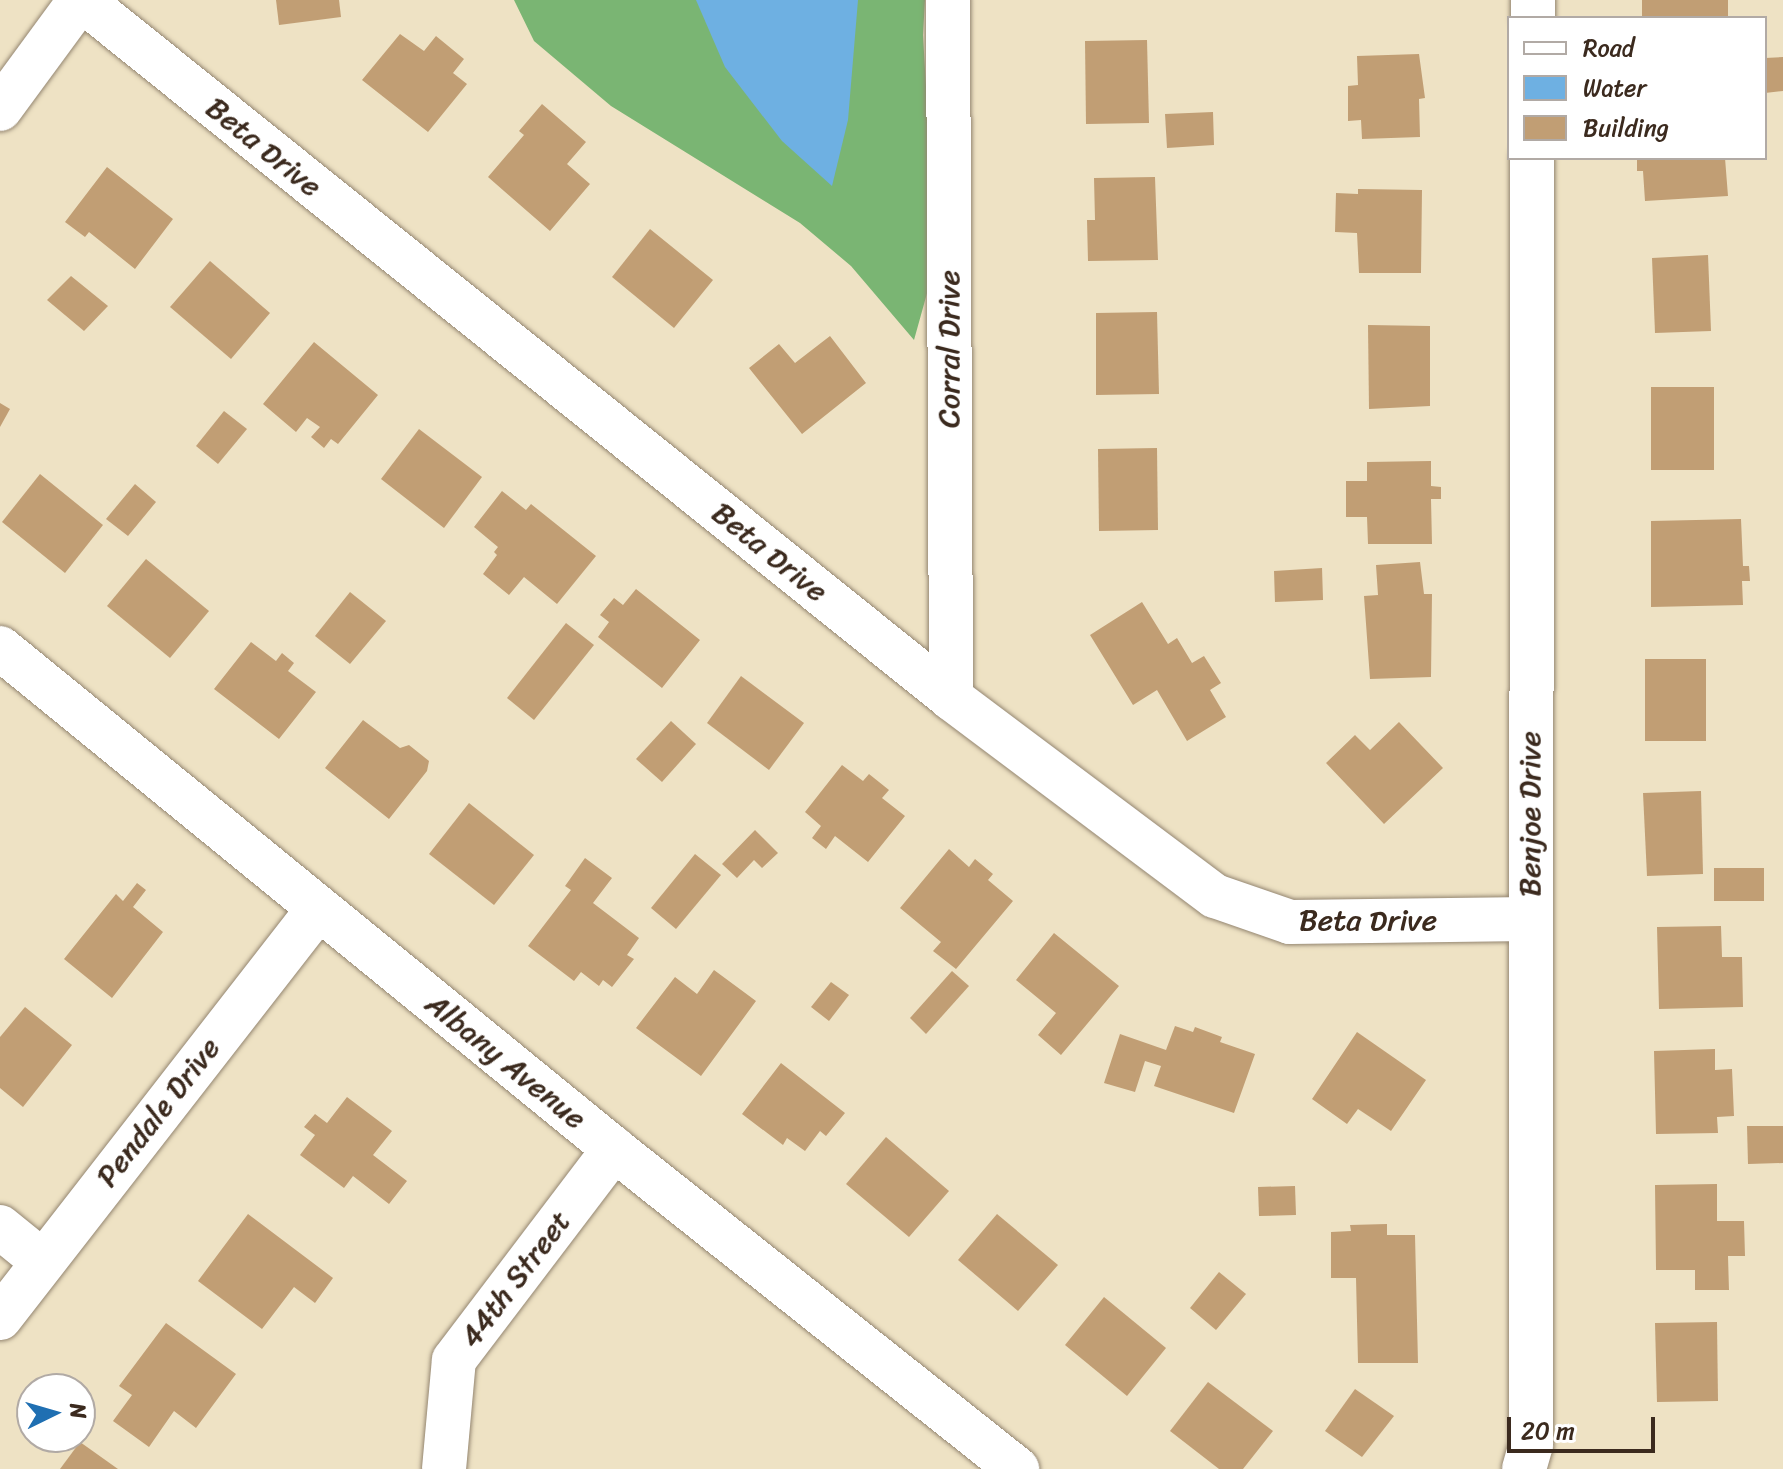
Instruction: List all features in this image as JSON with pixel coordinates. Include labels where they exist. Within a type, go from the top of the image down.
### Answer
[{"type":"street","points":[[0,109],[81,0]]},
{"type":"street","name":"Beta Drive","points":[[81,0],[951,698],[1215,896],[1290,922],[1530,919]]},
{"type":"street","name":"Corral Drive","points":[[948,0],[951,698]]},
{"type":"street","name":"Benjoe Drive","points":[[1524,1469],[1531,1445],[1532,160]]},
{"type":"street","name":"Albany Avenue","points":[[0,648],[614,1149],[1017,1469]]},
{"type":"street","name":"Pendale Drive","points":[[0,1318],[319,908]]},
{"type":"street","name":"44th Street","points":[[444,1469],[454,1360],[614,1149]]},
{"type":"street","points":[[0,1227],[42,1261]]},
{"type":"green space","points":[[514,0],[925,0],[923,35],[931,172],[931,279],[914,340],[851,266],[800,223],[611,106],[534,41]]},
{"type":"water","points":[[696,0],[858,0],[848,120],[832,186],[782,141],[725,67]]},
{"type":"building","points":[[276,0],[339,0],[341,17],[279,25]]},
{"type":"building","points":[[1642,0],[1728,0],[1728,16],[1642,16]]},
{"type":"building","points":[[400,34],[424,51],[436,36],[464,59],[453,73],[467,84],[428,132],[362,80]]},
{"type":"building","points":[[1147,40],[1149,123],[1086,124],[1085,41]]},
{"type":"building","points":[[1419,54],[1425,98],[1419,99],[1420,137],[1362,139],[1361,120],[1348,121],[1348,86],[1358,85],[1357,56]]},
{"type":"building","points":[[1783,57],[1783,91],[1767,93],[1767,58]]},
{"type":"building","points":[[542,104],[586,142],[567,164],[590,184],[550,231],[488,177],[524,135],[519,131]]},
{"type":"building","points":[[1213,112],[1214,145],[1167,148],[1165,114]]},
{"type":"building","points":[[1637,160],[1725,160],[1728,196],[1645,201],[1643,171],[1637,171]]},
{"type":"building","points":[[107,167],[173,219],[135,269],[89,232],[85,237],[65,222]]},
{"type":"building","points":[[1155,177],[1158,260],[1088,261],[1087,220],[1095,220],[1094,178]]},
{"type":"building","points":[[1358,189],[1422,190],[1421,273],[1359,273],[1357,233],[1335,232],[1336,193],[1358,194]]},
{"type":"building","points":[[650,229],[713,280],[674,328],[612,277]]},
{"type":"building","points":[[1708,255],[1711,331],[1655,333],[1652,258]]},
{"type":"building","points":[[210,261],[270,313],[231,359],[170,307]]},
{"type":"building","points":[[71,276],[108,306],[84,331],[47,300]]},
{"type":"building","points":[[1157,312],[1159,394],[1096,395],[1096,313]]},
{"type":"building","points":[[1368,325],[1430,326],[1430,406],[1369,409]]},
{"type":"building","points":[[830,336],[866,383],[802,434],[749,368],[779,344],[795,363]]},
{"type":"building","points":[[314,342],[378,395],[338,444],[331,439],[324,448],[311,437],[320,427],[307,418],[296,432],[263,404]]},
{"type":"building","points":[[1651,387],[1714,387],[1714,470],[1651,470]]},
{"type":"building","points":[[0,403],[10,409],[0,427]]},
{"type":"building","points":[[224,411],[247,429],[218,464],[196,446]]},
{"type":"building","points":[[419,429],[482,477],[444,528],[381,479]]},
{"type":"building","points":[[1157,448],[1158,530],[1099,531],[1098,449]]},
{"type":"building","points":[[1431,461],[1431,486],[1441,487],[1441,499],[1431,499],[1432,544],[1368,544],[1367,517],[1346,517],[1346,481],[1367,481],[1367,462]]},
{"type":"building","points":[[40,474],[103,525],[65,573],[2,522]]},
{"type":"building","points":[[135,484],[156,502],[128,536],[106,519]]},
{"type":"building","points":[[502,491],[526,510],[531,504],[596,556],[557,604],[524,577],[509,595],[483,574],[497,555],[494,552],[498,547],[474,527]]},
{"type":"building","points":[[1741,519],[1743,566],[1749,566],[1750,581],[1742,581],[1743,605],[1651,607],[1651,521]]},
{"type":"building","points":[[146,559],[209,611],[170,658],[107,606]]},
{"type":"building","points":[[1420,562],[1424,594],[1432,594],[1431,677],[1370,679],[1364,596],[1378,595],[1376,565]]},
{"type":"building","points":[[1322,568],[1323,600],[1275,602],[1274,571]]},
{"type":"building","points":[[636,589],[700,640],[662,688],[598,637],[609,622],[600,615],[614,598],[623,605]]},
{"type":"building","points":[[350,592],[386,621],[350,664],[315,636]]},
{"type":"building","points":[[1142,602],[1168,644],[1177,638],[1192,663],[1204,656],[1221,683],[1210,690],[1226,717],[1187,741],[1157,690],[1133,705],[1090,635]]},
{"type":"building","points":[[566,623],[594,645],[534,720],[507,698]]},
{"type":"building","points":[[251,642],[276,661],[282,653],[294,663],[288,671],[316,692],[279,739],[214,689]]},
{"type":"building","points":[[1645,659],[1706,659],[1706,741],[1645,741]]},
{"type":"building","points":[[741,676],[804,723],[769,770],[707,723]]},
{"type":"building","points":[[363,720],[400,748],[409,745],[429,761],[427,771],[389,819],[325,768]]},
{"type":"building","points":[[671,721],[696,744],[662,782],[636,759]]},
{"type":"building","points":[[1399,722],[1443,768],[1384,824],[1326,763],[1355,735],[1370,750]]},
{"type":"building","points":[[842,765],[863,781],[869,774],[889,790],[882,798],[905,816],[868,862],[835,836],[826,849],[812,838],[821,826],[805,812]]},
{"type":"building","points":[[1701,791],[1703,874],[1647,876],[1643,793]]},
{"type":"building","points":[[469,803],[534,855],[494,905],[429,854]]},
{"type":"building","points":[[755,830],[778,853],[762,868],[754,860],[737,878],[722,864]]},
{"type":"building","points":[[949,849],[969,867],[975,859],[993,874],[988,880],[1013,901],[956,969],[933,951],[941,942],[900,908]]},
{"type":"building","points":[[695,854],[721,875],[676,929],[651,908]]},
{"type":"building","points":[[585,858],[612,878],[593,903],[639,938],[627,955],[634,959],[612,987],[603,980],[599,986],[581,972],[574,981],[528,946],[571,890],[565,886]]},
{"type":"building","points":[[1714,868],[1764,868],[1764,901],[1714,901]]},
{"type":"building","points":[[137,883],[146,890],[133,907],[163,932],[112,998],[64,959],[116,894],[123,901]]},
{"type":"building","points":[[1721,926],[1722,957],[1742,957],[1743,1007],[1659,1009],[1657,927]]},
{"type":"building","points":[[1054,933],[1119,986],[1061,1055],[1038,1035],[1056,1013],[1016,980]]},
{"type":"building","points":[[714,970],[756,1001],[701,1076],[636,1028],[675,977],[697,994]]},
{"type":"building","points":[[952,971],[969,986],[926,1034],[910,1018]]},
{"type":"building","points":[[831,982],[849,995],[829,1021],[811,1007]]},
{"type":"building","points":[[25,1007],[72,1045],[23,1107],[0,1088],[0,1037]]},
{"type":"building","points":[[1175,1026],[1193,1032],[1195,1027],[1222,1037],[1220,1042],[1255,1054],[1234,1113],[1154,1086],[1161,1066],[1145,1061],[1135,1092],[1104,1083],[1120,1034],[1166,1050]]},
{"type":"building","points":[[1357,1032],[1426,1080],[1391,1131],[1358,1109],[1347,1124],[1312,1099]]},
{"type":"building","points":[[1715,1049],[1715,1070],[1732,1069],[1734,1116],[1717,1117],[1718,1133],[1656,1134],[1654,1051]]},
{"type":"building","points":[[781,1063],[845,1113],[826,1136],[820,1131],[805,1151],[787,1138],[783,1145],[742,1114]]},
{"type":"building","points":[[347,1097],[392,1131],[373,1155],[407,1181],[389,1204],[353,1176],[344,1188],[300,1155],[315,1135],[304,1127],[315,1114],[327,1123]]},
{"type":"building","points":[[1747,1126],[1783,1126],[1783,1163],[1748,1164]]},
{"type":"building","points":[[886,1137],[949,1191],[909,1237],[846,1184]]},
{"type":"building","points":[[1717,1184],[1717,1221],[1744,1221],[1745,1256],[1728,1256],[1729,1290],[1695,1290],[1695,1270],[1656,1270],[1655,1185]]},
{"type":"building","points":[[1295,1186],[1296,1215],[1259,1216],[1258,1187]]},
{"type":"building","points":[[248,1214],[333,1278],[315,1303],[294,1287],[262,1329],[198,1281]]},
{"type":"building","points":[[997,1214],[1058,1265],[1018,1311],[958,1260]]},
{"type":"building","points":[[1387,1224],[1387,1235],[1415,1235],[1418,1363],[1358,1363],[1356,1278],[1331,1278],[1331,1232],[1351,1231],[1350,1225]]},
{"type":"building","points":[[1219,1272],[1246,1294],[1216,1330],[1190,1308]]},
{"type":"building","points":[[1104,1297],[1166,1348],[1127,1396],[1065,1345]]},
{"type":"building","points":[[1717,1322],[1718,1401],[1657,1402],[1655,1323]]},
{"type":"building","points":[[166,1323],[236,1374],[196,1428],[174,1411],[149,1447],[113,1421],[132,1395],[119,1386]]},
{"type":"building","points":[[1208,1382],[1273,1431],[1243,1469],[1219,1469],[1170,1431]]},
{"type":"building","points":[[1355,1389],[1394,1416],[1362,1457],[1325,1431]]},
{"type":"building","points":[[72,1453],[95,1453],[118,1469],[60,1469]]}]
